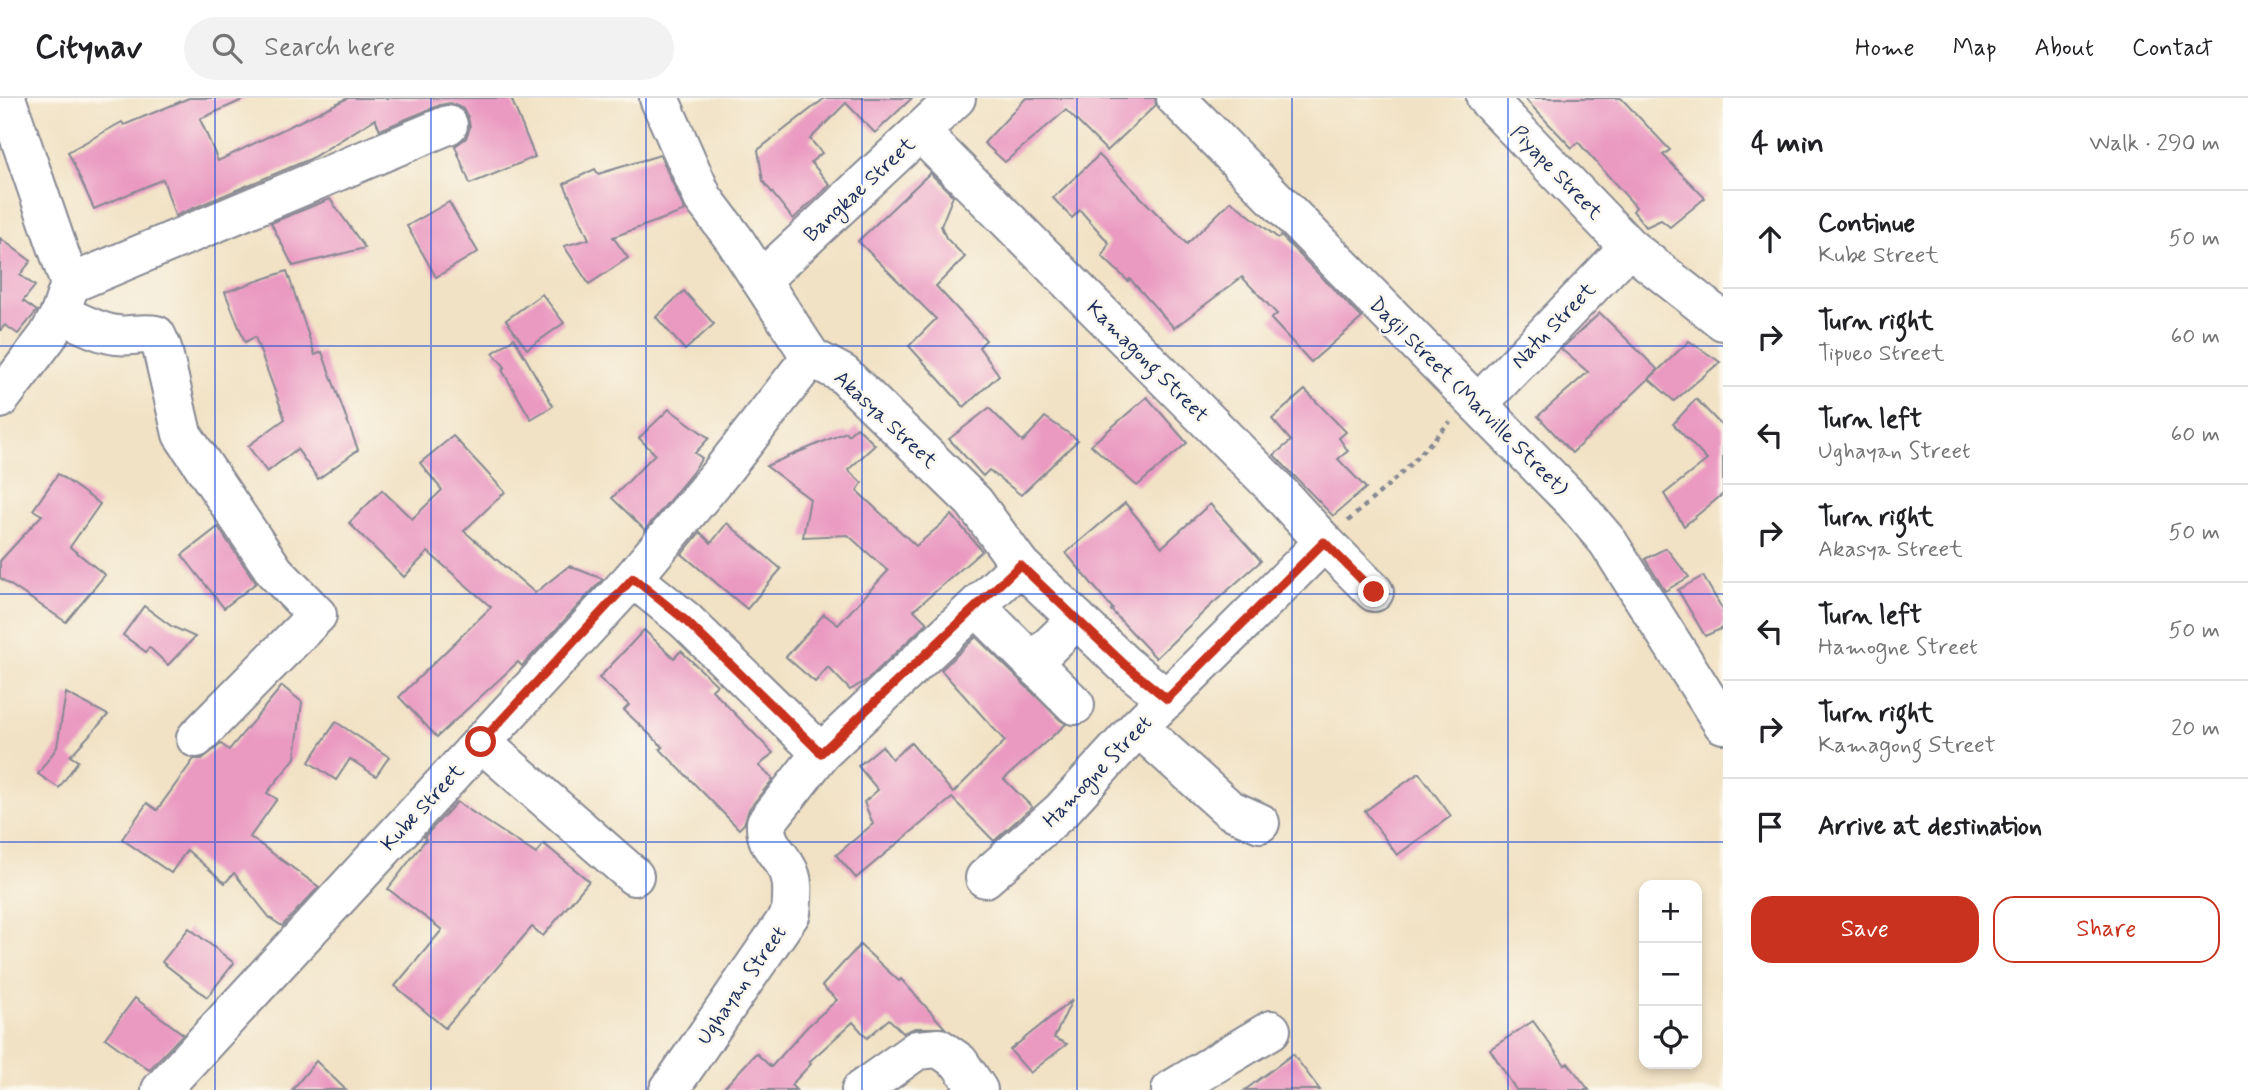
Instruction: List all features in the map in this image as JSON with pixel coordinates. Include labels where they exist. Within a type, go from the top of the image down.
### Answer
[{"type":"street","points":[[6,98],[65,299],[106,332],[120,336],[142,332],[156,335],[162,348],[182,434],[275,572],[317,615],[196,738]]},
{"type":"street","name":"Akasya Street","points":[[659,98],[703,198],[734,239],[811,357],[843,374],[974,502],[1020,565],[1124,664],[1167,699]]},
{"type":"street","name":"Bangkae Street","points":[[761,280],[956,98]]},
{"type":"street","name":"Dagil Street (Marville Street)","points":[[1176,98],[1574,502],[1608,542],[1723,724]]},
{"type":"street","name":"Piyape Street","points":[[1486,98],[1629,247],[1723,321]]},
{"type":"street","points":[[0,399],[48,336],[65,299],[448,125]]},
{"type":"street","name":"Kamagong Street","points":[[920,132],[1273,486],[1374,592]]},
{"type":"street","name":"Natu Street","points":[[1475,401],[1629,247]]},
{"type":"street","name":"Kube Street","points":[[161,1090],[633,578],[719,475],[811,357]]},
{"type":"street","name":"Hamogne Street","points":[[985,878],[1061,811],[1138,727],[1324,542]]},
{"type":"street","name":"Ughayan Street","points":[[669,1090],[791,913],[793,890],[788,870],[770,846],[766,823],[821,753],[1020,565]]},
{"type":"street","points":[[633,578],[685,620],[821,753]]},
{"type":"street","points":[[1032,663],[1077,619]]},
{"type":"street","points":[[990,620],[1074,705]]},
{"type":"street","points":[[1138,727],[1229,809],[1260,823]]},
{"type":"street","points":[[481,742],[634,876]]},
{"type":"street","points":[[1171,1090],[1271,1030]]},
{"type":"street","points":[[861,1090],[917,1050],[939,1048],[958,1062],[978,1090]]},
{"type":"path","points":[[1324,542],[1404,471],[1475,401]]},
{"type":"building","points":[[189,98],[247,98],[200,119],[218,161],[348,98],[511,98],[535,157],[470,184],[455,146],[466,138],[470,127],[468,117],[462,108],[450,103],[380,130],[375,119],[310,159],[175,216],[163,179],[94,209],[68,152],[122,122],[124,125]]},
{"type":"building","points":[[825,98],[912,98],[875,133],[846,103],[810,139],[822,153],[811,162],[830,185],[793,219],[763,181],[758,150]]},
{"type":"building","points":[[1026,98],[1155,98],[1156,105],[1107,151],[1066,110],[1005,162],[984,143]]},
{"type":"building","points":[[1524,98],[1621,98],[1670,150],[1663,155],[1705,198],[1670,227],[1661,220],[1646,227],[1633,211],[1636,207],[1578,142],[1572,148]]},
{"type":"building","points":[[660,155],[685,211],[613,237],[628,258],[589,284],[564,246],[589,239],[564,184],[595,169],[598,174]]},
{"type":"building","points":[[1099,155],[1187,244],[1231,201],[1278,238],[1281,236],[1362,318],[1311,362],[1271,319],[1277,314],[1242,277],[1174,328],[1130,279],[1128,281],[1102,256],[1109,243],[1080,210],[1072,218],[1053,198]]},
{"type":"building","points":[[930,173],[953,196],[941,226],[946,238],[965,257],[936,286],[986,340],[979,347],[999,375],[964,407],[909,346],[936,319],[858,241]]},
{"type":"building","points":[[330,199],[365,248],[293,266],[271,223]]},
{"type":"building","points":[[449,202],[478,252],[436,277],[407,226]]},
{"type":"building","points":[[0,238],[31,261],[20,275],[35,286],[23,301],[37,311],[18,334],[5,325],[0,331]]},
{"type":"building","points":[[287,271],[315,355],[322,352],[358,450],[318,479],[297,449],[267,472],[248,446],[285,419],[255,337],[245,342],[225,292]]},
{"type":"building","points":[[684,291],[714,324],[685,350],[656,317]]},
{"type":"building","points":[[542,294],[564,323],[527,349],[506,320]]},
{"type":"building","points":[[1600,313],[1658,370],[1572,453],[1538,416],[1588,372],[1561,349]]},
{"type":"building","points":[[514,338],[553,406],[531,419],[502,370],[505,367],[493,353]]},
{"type":"building","points":[[1689,341],[1720,362],[1674,401],[1649,379]]},
{"type":"building","points":[[1305,390],[1346,432],[1339,438],[1348,451],[1338,459],[1366,488],[1333,516],[1274,455],[1291,441],[1272,419]]},
{"type":"building","points":[[1147,397],[1187,443],[1137,486],[1091,445]]},
{"type":"building","points":[[1696,399],[1723,427],[1723,494],[1684,526],[1664,494],[1707,460],[1673,424]]},
{"type":"building","points":[[989,408],[1023,442],[1045,417],[1078,440],[1021,495],[989,470],[983,476],[949,439]]},
{"type":"building","points":[[669,409],[709,438],[695,453],[702,458],[692,473],[645,530],[612,498],[655,454],[639,438]]},
{"type":"building","points":[[857,427],[875,445],[848,470],[862,483],[857,491],[916,546],[952,515],[982,551],[914,610],[927,623],[867,680],[850,690],[828,667],[815,682],[786,657],[824,614],[838,625],[888,571],[848,535],[803,537],[810,499],[766,466],[846,432],[848,435]]},
{"type":"building","points":[[453,436],[505,492],[464,531],[535,593],[569,566],[603,579],[522,666],[518,662],[437,737],[399,697],[491,607],[428,552],[404,577],[349,523],[382,490],[412,519],[442,490],[420,463]]},
{"type":"building","points":[[58,474],[100,504],[70,547],[105,575],[66,622],[0,578],[0,561],[42,515],[33,510]]},
{"type":"building","points":[[1125,503],[1162,547],[1210,504],[1261,561],[1156,658],[1111,610],[1113,609],[1066,553]]},
{"type":"building","points":[[727,523],[781,569],[747,609],[682,554],[700,532],[711,543]]},
{"type":"building","points":[[218,527],[256,583],[224,608],[182,555]]},
{"type":"building","points":[[1666,548],[1689,577],[1665,591],[1645,559]]},
{"type":"building","points":[[1703,576],[1723,610],[1723,628],[1705,636],[1678,590]]},
{"type":"building","points":[[144,606],[171,626],[195,637],[168,665],[149,647],[146,652],[123,635]]},
{"type":"building","points":[[644,630],[674,658],[681,651],[717,685],[712,690],[773,753],[759,766],[773,779],[749,809],[744,824],[739,829],[660,749],[663,747],[624,710],[629,705],[599,678]]},
{"type":"building","points":[[976,637],[1066,724],[1004,779],[1032,807],[994,841],[952,798],[856,878],[836,855],[873,824],[864,802],[878,790],[858,766],[882,746],[892,759],[911,743],[953,793],[1005,741],[941,670]]},
{"type":"building","points":[[282,686],[302,702],[295,758],[267,793],[277,799],[250,837],[319,887],[282,926],[270,918],[234,873],[225,883],[187,850],[171,873],[122,839],[147,803],[157,810],[194,759],[202,759],[221,744],[229,750]]},
{"type":"building","points":[[66,693],[108,715],[70,756],[78,761],[59,788],[38,774],[57,747]]},
{"type":"building","points":[[336,722],[389,757],[376,776],[350,759],[336,780],[309,762]]},
{"type":"building","points":[[1419,773],[1451,816],[1397,855],[1365,811]]},
{"type":"building","points":[[457,802],[536,854],[544,844],[589,881],[543,936],[532,927],[445,1028],[395,986],[442,930],[388,889],[426,839],[424,837]]},
{"type":"building","points":[[189,928],[234,963],[207,997],[162,962]]},
{"type":"building","points":[[860,945],[899,981],[901,979],[945,1028],[915,1028],[903,1033],[889,1019],[867,1038],[853,1022],[809,1062],[811,1064],[791,1085],[796,1090],[722,1090],[756,1053],[771,1067],[808,1026],[837,1000],[822,986]]},
{"type":"building","points":[[135,998],[183,1034],[149,1070],[105,1038]]},
{"type":"building","points":[[1072,1000],[1054,1038],[1067,1044],[1030,1073],[1010,1050]]},
{"type":"building","points":[[1533,1021],[1565,1065],[1568,1063],[1589,1090],[1516,1090],[1490,1049]]},
{"type":"building","points":[[1293,1054],[1320,1090],[1245,1090]]},
{"type":"building","points":[[316,1061],[346,1090],[292,1090]]},
{"type":"route","points":[[481,742],[633,578],[685,620],[821,753],[1020,565],[1124,664],[1167,699],[1324,542],[1374,592]]}]
